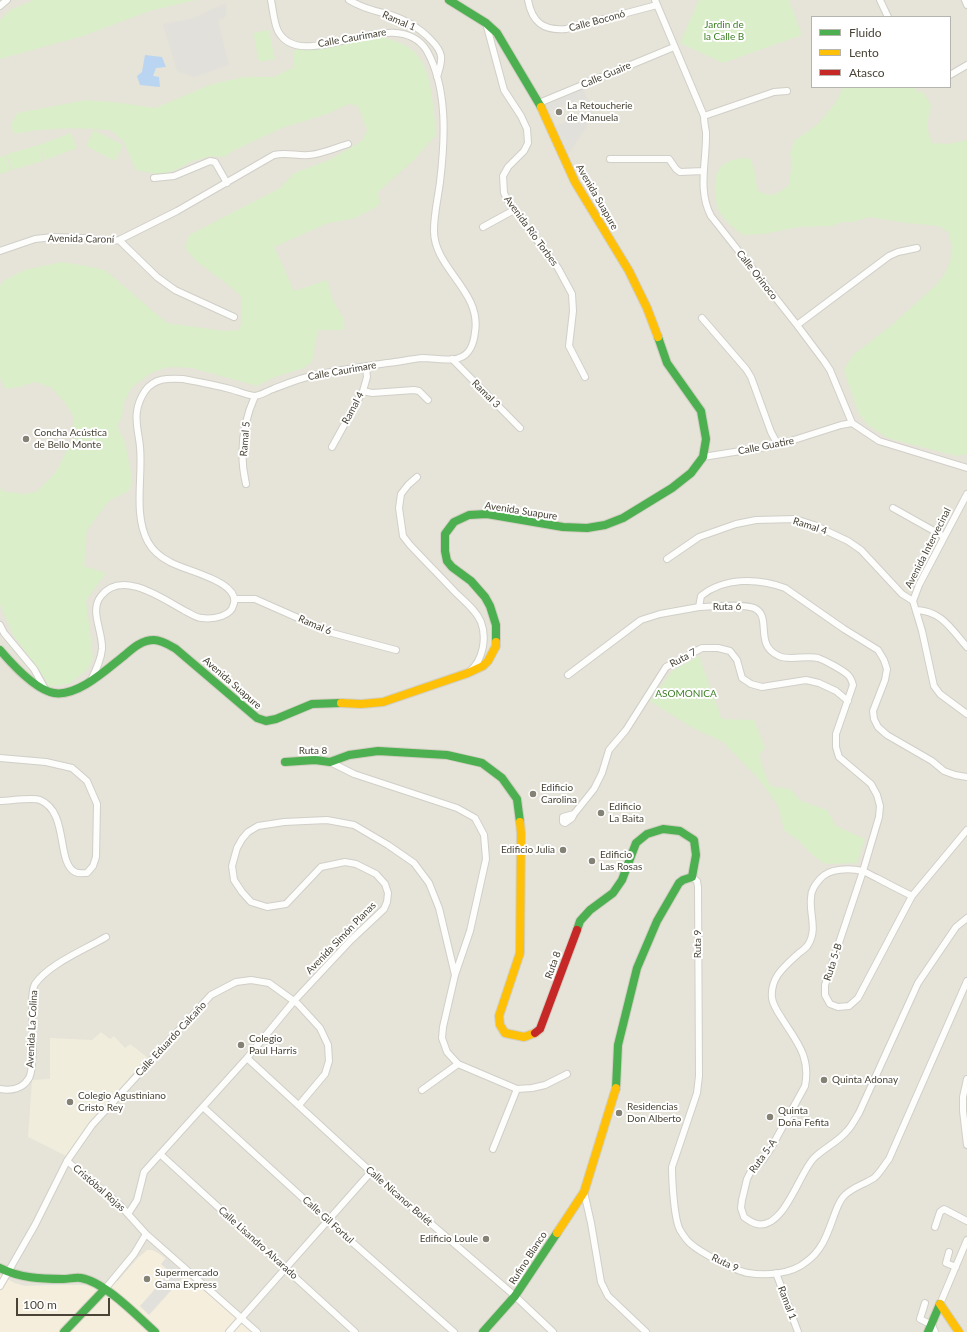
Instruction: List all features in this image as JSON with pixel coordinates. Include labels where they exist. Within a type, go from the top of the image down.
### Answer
[{"type":"street","points":[[0,6],[7,0]]},
{"type":"street","name":"Calle Caurimare","points":[[255,396],[312,375],[422,358],[452,359],[466,356],[470,349],[476,330],[475,317],[466,293],[444,261],[434,240],[443,129],[441,101],[437,77],[426,49],[416,39],[405,34],[392,31],[378,32],[325,44],[305,46],[293,44],[285,40],[278,31],[271,0]]},
{"type":"street","name":"Ramal 1","points":[[349,0],[358,6],[397,18],[423,32],[441,54],[441,63],[437,77]]},
{"type":"street","name":"Avenida Suapure","points":[[46,691],[55,694],[66,693],[78,689],[142,642],[150,640],[164,642],[176,648],[257,718],[266,721],[276,719],[312,704],[334,702],[361,704],[383,702],[468,673],[483,666],[488,661],[496,646],[496,631],[493,616],[485,597],[470,581],[452,567],[444,551],[445,534],[454,522],[469,515],[487,514],[563,528],[587,528],[605,525],[629,515],[672,488],[691,473],[703,457],[706,439],[701,411],[667,363],[647,308],[629,271],[575,182],[538,103],[497,33],[486,23],[449,0]]},
{"type":"street","name":"Calle Boconó","points":[[528,0],[534,18],[541,24],[557,30],[566,29],[656,2]]},
{"type":"street","points":[[880,0],[888,16]]},
{"type":"street","points":[[965,0],[967,5]]},
{"type":"street","name":"Calle Orinoco","points":[[656,2],[704,116],[706,132],[704,171],[705,201],[711,216],[797,325],[830,370],[852,423]]},
{"type":"street","name":"Avenida Río Torbes","points":[[486,23],[504,90],[521,116],[526,129],[528,143],[524,151],[508,167],[503,176],[504,194],[514,210],[558,268],[572,294],[573,311],[569,346],[585,377]]},
{"type":"street","name":"Calle Guaire","points":[[538,103],[674,47]]},
{"type":"street","points":[[951,74],[967,65]]},
{"type":"street","points":[[704,116],[774,92],[786,91]]},
{"type":"street","points":[[119,240],[177,211],[274,156],[283,153],[310,155],[319,154],[348,144]]},
{"type":"street","points":[[610,159],[669,159],[676,170],[680,172],[704,171]]},
{"type":"street","points":[[154,178],[174,176],[210,161],[215,162],[227,183]]},
{"type":"street","points":[[483,227],[514,210]]},
{"type":"street","name":"Avenida Caroní","points":[[0,251],[35,239],[53,237],[111,241],[119,240],[158,277],[175,290],[234,317]]},
{"type":"street","points":[[797,325],[889,256],[898,252],[917,248]]},
{"type":"street","points":[[702,318],[746,369],[751,377],[771,432],[778,446]]},
{"type":"street","name":"Ramal 3","points":[[452,359],[520,428]]},
{"type":"street","name":"Ramal 4","points":[[332,447],[363,390],[367,377],[366,366]]},
{"type":"street","points":[[91,680],[97,667],[102,648],[102,639],[96,615],[97,604],[100,597],[107,590],[117,586],[140,587],[201,618],[216,618],[227,614],[233,607],[235,599],[232,591],[224,584],[162,558],[149,542],[144,532],[140,510],[142,469],[137,411],[140,400],[145,391],[152,383],[171,378],[195,381],[255,396]]},
{"type":"street","points":[[363,390],[372,393],[414,390],[419,391],[428,400]]},
{"type":"street","name":"Ramal 5","points":[[246,484],[243,457],[243,438],[248,412],[255,396]]},
{"type":"street","points":[[852,423],[879,441],[967,468]]},
{"type":"street","name":"Calle Guatire","points":[[703,457],[778,446],[841,425],[852,423]]},
{"type":"street","points":[[417,477],[401,494],[399,508],[403,536],[472,608],[481,622],[483,639],[481,655],[475,667],[468,673]]},
{"type":"street","name":"Avenida Intervecinal","points":[[967,494],[919,585],[913,601],[922,631],[934,686],[940,694],[967,714]]},
{"type":"street","points":[[892,508],[944,536]]},
{"type":"street","name":"Ramal 4","points":[[667,559],[699,537],[736,524],[756,520],[795,519],[814,525],[848,540],[861,550],[902,594],[913,601]]},
{"type":"street","name":"Ruta 6","points":[[863,871],[879,817],[880,806],[872,784],[839,757],[836,747],[836,734],[853,685],[851,679],[847,674],[819,658],[780,657],[770,650],[765,642],[764,621],[760,613],[754,608],[738,606],[699,607],[701,596],[708,590],[728,583],[752,580],[775,584],[785,588],[844,629],[878,650],[887,669],[873,711],[874,719],[878,727],[887,735],[944,770],[955,776],[967,777]]},
{"type":"street","name":"Ramal 6","points":[[235,599],[255,599],[332,633],[396,650]]},
{"type":"street","points":[[568,675],[641,620],[660,614],[699,607]]},
{"type":"street","points":[[916,610],[925,610],[938,616],[967,646]]},
{"type":"street","points":[[0,625],[4,633],[34,669],[46,691]]},
{"type":"street","name":"Ruta 7","points":[[574,814],[594,789],[602,773],[609,750],[626,730],[666,667],[702,648],[718,648],[730,651],[737,660],[742,678],[751,684],[762,687],[806,680],[819,683],[836,691],[848,701]]},
{"type":"street","points":[[0,650],[14,666],[46,691]]},
{"type":"street","name":"Ruta 8","points":[[285,762],[315,760],[330,762],[349,755],[378,751],[447,755],[482,763],[502,778],[517,799],[521,833],[520,953],[498,1016],[500,1026],[505,1033],[524,1037],[534,1035],[540,1029],[580,921],[590,910],[613,893],[618,887],[636,843],[647,834],[663,829],[680,831],[694,840],[696,855],[692,877]]},
{"type":"street","points":[[0,758],[46,762],[72,768],[87,781],[97,804],[96,857],[93,866],[87,873],[79,874],[73,871],[68,865],[58,822],[48,804],[38,799],[0,801]]},
{"type":"street","points":[[330,762],[354,774],[457,808],[475,818],[484,835],[486,859],[470,932],[455,975],[443,1027],[442,1038],[447,1052],[458,1064],[517,1089],[532,1088],[567,1074]]},
{"type":"street","name":"Avenida Simón Planas","points":[[128,1214],[137,1200],[144,1172],[247,1058],[294,1001],[351,940],[384,909],[388,902],[388,893],[385,884],[376,874],[356,864],[345,862],[321,868],[286,904],[267,907],[251,902],[234,880],[232,866],[237,848],[248,832],[258,826],[284,822],[327,820],[354,825],[388,845],[414,863],[429,883],[439,908],[455,975]]},
{"type":"street","points":[[912,896],[967,830]]},
{"type":"street","name":"Ruta 5-A","points":[[912,896],[863,871],[834,871],[823,876],[813,888],[810,898],[814,924],[808,946],[782,968],[775,978],[772,988],[772,999],[775,1008],[803,1052],[806,1062],[807,1076],[805,1086],[771,1148],[763,1160],[752,1169],[747,1179],[741,1208],[744,1217],[757,1224],[765,1225],[782,1212],[813,1158],[847,1131],[859,1113],[918,983],[956,927],[967,918]]},
{"type":"street","name":"Ruta 5-B","points":[[863,871],[825,985],[825,995],[830,1004],[838,1007],[849,1006],[858,998],[912,896]]},
{"type":"street","points":[[646,1332],[608,1296],[601,1282],[584,1192],[616,1087],[618,1045],[637,968],[657,921],[680,883],[683,880],[692,877]]},
{"type":"street","name":"Ruta 9","points":[[692,877],[698,886],[699,1076],[697,1093],[672,1167],[677,1218],[679,1228],[691,1244],[717,1260],[746,1273],[776,1273],[795,1269],[806,1263],[816,1254],[824,1242],[837,1207],[845,1195],[874,1177],[889,1159],[967,981]]},
{"type":"street","name":"Avenida La Colina","points":[[0,1089],[10,1090],[20,1087],[29,1078],[32,1066],[32,998],[34,986],[48,970],[106,937]]},
{"type":"street","name":"Calle Eduardo Calcaño","points":[[0,1286],[35,1225],[67,1161],[92,1125],[211,995],[236,982],[251,980],[269,984],[294,1001],[320,1028],[328,1045],[329,1061],[324,1074],[299,1105]]},
{"type":"street","name":"Calle Nicanor Bolét","points":[[247,1058],[371,1172],[515,1296],[553,1332]]},
{"type":"street","points":[[422,1090],[458,1064]]},
{"type":"street","points":[[967,1079],[963,1097],[963,1111],[967,1145]]},
{"type":"street","points":[[493,1149],[517,1089]]},
{"type":"street","name":"Calle Gil Fortul","points":[[203,1107],[327,1220],[454,1332]]},
{"type":"street","name":"Calle Lisandro Alvarado","points":[[160,1154],[355,1332]]},
{"type":"street","name":"Cristóbal Rojas","points":[[67,1161],[119,1204],[146,1234],[257,1332]]},
{"type":"street","points":[[229,1332],[371,1172]]},
{"type":"street","name":"Rufino Blanco","points":[[483,1332],[515,1296],[584,1192]]},
{"type":"street","points":[[934,1227],[940,1212],[944,1209],[967,1221]]},
{"type":"street","points":[[64,1332],[105,1289],[134,1254],[146,1234]]},
{"type":"street","points":[[924,1303],[920,1319],[932,1330],[940,1304],[967,1240]]},
{"type":"street","points":[[949,1252],[946,1263],[956,1267]]},
{"type":"street","points":[[0,1268],[8,1273],[34,1280],[82,1278],[95,1283],[105,1289],[153,1331]]},
{"type":"street","name":"Ramal 1","points":[[776,1273],[798,1332]]},
{"type":"street","points":[[940,1304],[959,1332]]},
{"type":"shaded area","points":[[0,0],[967,0],[967,1332],[254,1332],[156,1252],[139,1257],[118,1281],[92,1287],[83,1285],[24,1286],[14,1283],[0,1275]]},
{"type":"shaded area","points":[[226,3],[226,16],[218,21],[229,65],[194,77],[177,71],[163,24],[191,19]]},
{"type":"shaded area","points":[[583,89],[594,115],[567,156],[544,106]],"holes":[[[582,98],[588,113],[556,126],[550,111]]]},
{"type":"shaded area","name":"Colegio Agustiniano Cristo Rey","points":[[101,1032],[110,1039],[114,1036],[125,1048],[130,1044],[147,1057],[91,1123],[66,1156],[28,1137],[32,1080],[50,1079],[50,1038],[92,1040]]},
{"type":"shaded area","points":[[147,1250],[152,1250],[161,1255],[254,1332],[0,1332],[0,1275],[14,1283],[24,1286],[92,1286],[118,1281]]},
{"type":"shaded area","points":[[166,1258],[185,1275],[149,1315],[140,1306],[170,1272],[161,1264]]},
{"type":"green space","points":[[34,0],[196,0],[150,11],[83,36],[0,59],[0,20],[10,10]]},
{"type":"green space","name":"Jardin de la Calle B","points":[[699,0],[789,0],[802,35],[723,63],[680,43]]},
{"type":"green space","points":[[269,30],[275,59],[259,62],[253,33]]},
{"type":"green space","points":[[382,37],[401,43],[410,48],[422,62],[429,81],[436,135],[415,159],[378,192],[380,205],[355,218],[326,224],[274,247],[294,291],[327,280],[333,301],[344,319],[343,330],[318,330],[312,362],[304,368],[275,377],[257,386],[192,368],[168,367],[151,373],[132,387],[124,402],[122,417],[117,426],[125,442],[132,478],[130,490],[109,501],[87,530],[84,566],[106,573],[86,600],[93,658],[87,670],[69,684],[49,687],[42,674],[13,635],[0,604],[0,487],[2,491],[23,494],[36,492],[55,473],[74,437],[73,416],[66,404],[52,388],[35,382],[6,389],[0,379],[0,285],[5,280],[24,270],[62,262],[87,266],[105,270],[167,323],[224,331],[239,330],[242,323],[241,296],[196,261],[185,248],[189,235],[280,188],[294,173],[329,160],[362,141],[367,130],[358,106],[349,104],[327,114],[282,128],[235,150],[224,157],[212,156],[192,161],[178,169],[162,175],[136,170],[124,142],[111,130],[62,129],[38,130],[14,134],[11,125],[17,113],[86,100],[155,108],[212,84],[244,77],[274,77],[294,67],[294,50]]},
{"type":"green space","points":[[843,88],[915,88],[924,93],[931,105],[927,127],[932,143],[948,144],[967,140],[967,454],[957,456],[888,438],[868,425],[859,414],[844,369],[853,355],[893,324],[937,284],[950,263],[952,249],[949,233],[939,226],[869,217],[854,222],[843,222],[832,226],[798,227],[765,234],[743,235],[721,215],[717,207],[715,184],[718,170],[727,162],[733,160],[749,158],[754,169],[758,191],[771,195],[778,193],[789,185],[792,162],[790,154],[794,141],[818,124],[836,102]]},
{"type":"green space","points":[[94,130],[123,145],[115,161],[86,146]]},
{"type":"green space","points":[[71,133],[77,148],[45,160],[39,145]]},
{"type":"green space","points":[[39,145],[43,161],[12,170],[7,154]]},
{"type":"green space","points":[[6,155],[10,171],[0,174],[0,157]]},
{"type":"green space","name":"ASOMONICA","points":[[699,656],[722,719],[754,720],[765,748],[759,755],[770,786],[790,789],[801,801],[827,810],[836,826],[865,839],[857,863],[825,864],[813,855],[800,842],[784,830],[778,805],[758,778],[723,742],[691,727],[650,701],[672,671]]},
{"type":"water","points":[[145,55],[162,57],[166,67],[156,68],[153,76],[159,77],[160,87],[140,85],[137,76],[142,72]]},
{"type":"traffic: fast","points":[[449,0],[486,23],[497,33],[541,107]]},
{"type":"traffic: fast","points":[[496,642],[496,625],[490,606],[485,597],[471,581],[452,567],[447,561],[445,551],[445,534],[454,522],[469,515],[487,514],[563,527],[587,528],[605,525],[623,518],[672,488],[691,473],[703,457],[706,439],[701,411],[667,363],[658,337]]},
{"type":"traffic: fast","points":[[0,650],[24,676],[39,687],[54,693],[73,691],[92,681],[138,645],[146,641],[157,640],[176,649],[257,718],[266,721],[276,719],[312,704],[341,703]]},
{"type":"traffic: fast","points":[[285,762],[315,760],[330,762],[349,755],[378,751],[447,755],[482,763],[502,778],[517,799],[520,822]]},
{"type":"traffic: fast","points":[[577,930],[580,921],[590,910],[613,893],[622,880],[636,843],[647,834],[663,829],[680,831],[694,840],[696,855],[692,877],[679,883],[657,921],[637,968],[618,1045],[616,1088]]},
{"type":"traffic: fast","points":[[483,1332],[515,1296],[557,1233]]},
{"type":"traffic: fast","points":[[0,1268],[15,1274],[31,1277],[55,1279],[81,1278],[90,1281],[120,1300],[155,1332]]},
{"type":"traffic: fast","points":[[64,1332],[105,1289]]},
{"type":"traffic: fast","points":[[928,1332],[940,1304]]},
{"type":"traffic: slow","points":[[541,107],[575,182],[629,271],[647,308],[658,337]]},
{"type":"traffic: slow","points":[[341,703],[361,704],[383,702],[468,673],[483,666],[488,661],[496,646],[496,642]]},
{"type":"traffic: slow","points":[[520,822],[520,953],[499,1016],[500,1025],[505,1033],[524,1037],[535,1033]]},
{"type":"traffic: slow","points":[[557,1233],[584,1192],[616,1088]]},
{"type":"traffic: slow","points":[[940,1304],[959,1332]]},
{"type":"traffic: jam","points":[[535,1033],[540,1029],[577,930]]},
{"type":"place","name":"La Retoucherie de Manuela","points":[[559,112]]},
{"type":"place","name":"Concha Acústica de Bello Monte","points":[[26,439]]},
{"type":"place","name":"Edificio Carolina","points":[[533,794]]},
{"type":"place","name":"Edificio La Baita","points":[[601,813]]},
{"type":"place","name":"Edificio Julia","points":[[563,850]]},
{"type":"place","name":"Edificio Las Rosas","points":[[592,861]]},
{"type":"place","name":"Colegio Paul Harris","points":[[241,1045]]},
{"type":"place","name":"Quinta Adonay","points":[[824,1080]]},
{"type":"place","name":"Colegio Agustiniano Cristo Rey","points":[[70,1102]]},
{"type":"place","name":"Residencias Don Alberto","points":[[619,1113]]},
{"type":"place","name":"Quinta Doña Fefita","points":[[770,1117]]},
{"type":"place","name":"Edificio Loule","points":[[486,1239]]},
{"type":"place","name":"Supermercado Gama Express","points":[[147,1279]]}]
